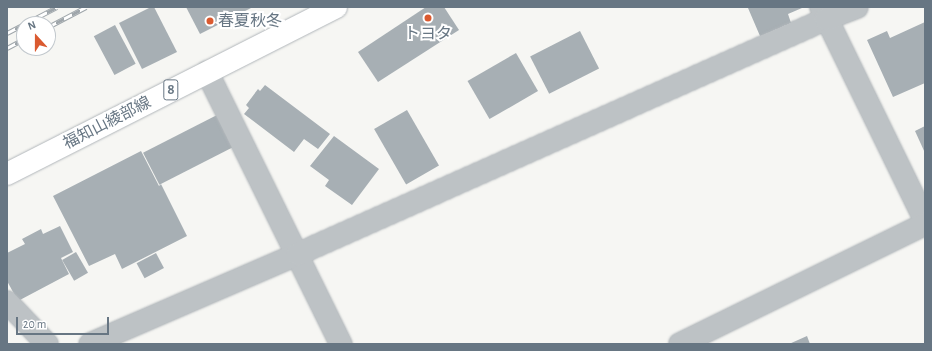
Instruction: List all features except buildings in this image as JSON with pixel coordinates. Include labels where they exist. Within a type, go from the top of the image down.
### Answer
[{"type":"main road","name":"福知山綾部線","points":[[7,174],[336,7]]},
{"type":"street","points":[[90,344],[298,254],[823,13],[857,7]]},
{"type":"street","points":[[823,13],[925,220]]},
{"type":"street","points":[[207,72],[298,254],[341,344]]},
{"type":"street","points":[[680,344],[925,224]]},
{"type":"street","points":[[7,302],[47,344]]},
{"type":"railway","points":[[7,33],[57,7]]},
{"type":"railway","points":[[56,23],[86,7]]},
{"type":"railway","points":[[7,48],[16,43]]},
{"type":"place","name":"トヨタ","points":[[428,18]]},
{"type":"place","name":"春夏秋冬","points":[[210,21]]}]
